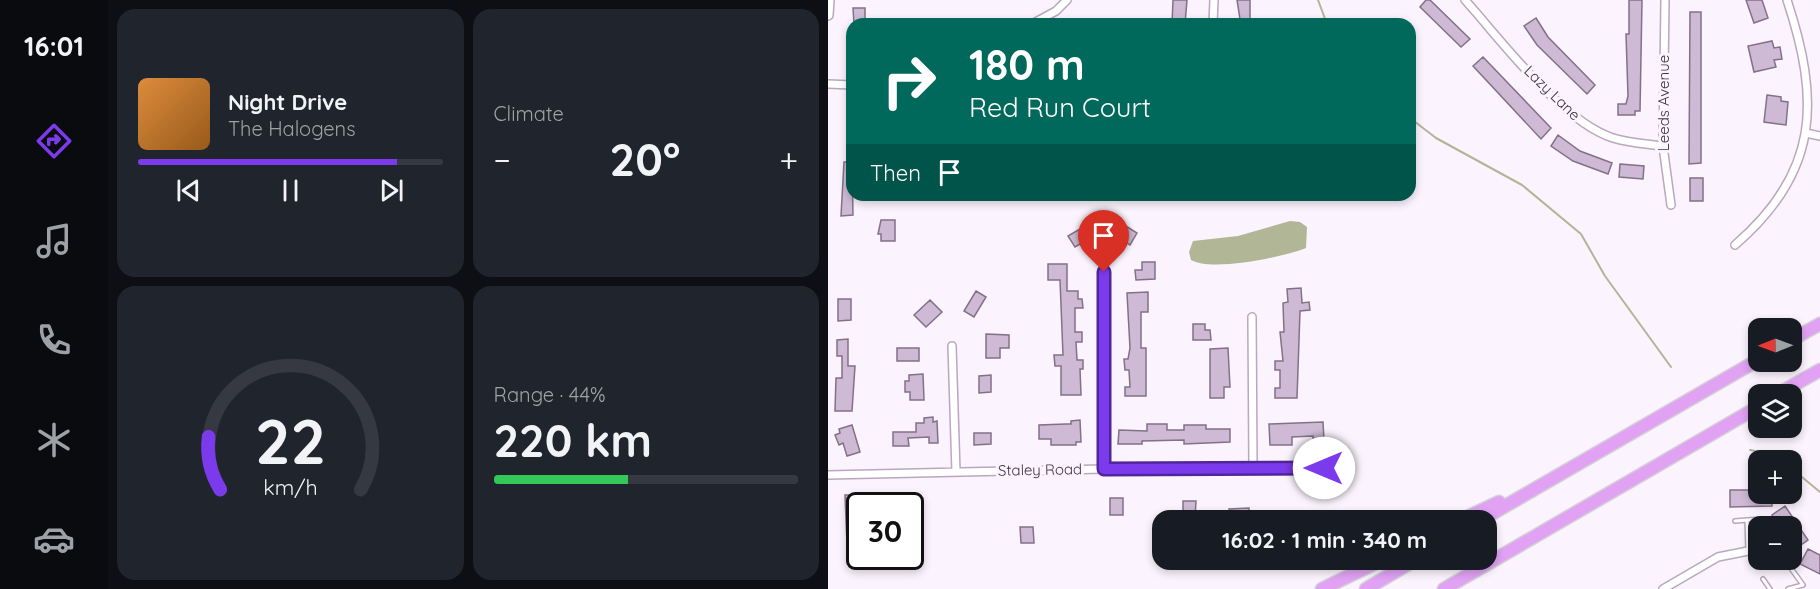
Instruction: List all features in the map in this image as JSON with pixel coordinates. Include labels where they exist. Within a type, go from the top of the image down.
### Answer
[{"type":"highway","points":[[1802,334],[1820,324]]},
{"type":"highway","points":[[1497,511],[1748,366]]},
{"type":"highway","points":[[1796,384],[1820,370]]},
{"type":"highway","points":[[1444,589],[1748,413]]},
{"type":"highway","points":[[1481,510],[1588,457]]},
{"type":"highway","points":[[1322,589],[1361,570]]},
{"type":"highway","points":[[1366,589],[1397,570]]},
{"type":"street","points":[[828,15],[829,0]]},
{"type":"street","points":[[1043,18],[1056,11],[1067,0]]},
{"type":"street","points":[[1213,18],[1214,0]]},
{"type":"street","name":"Lazy Lane","points":[[1465,0],[1568,112],[1591,128],[1613,138],[1663,146]]},
{"type":"street","name":"Leeds Avenue","points":[[1665,0],[1663,146],[1671,205]]},
{"type":"street","points":[[1735,245],[1761,221],[1783,193],[1795,167],[1806,133],[1809,86],[1806,63],[1787,0]]},
{"type":"street","points":[[828,84],[846,86]]},
{"type":"street","points":[[1806,133],[1820,136]]},
{"type":"street","points":[[1104,272],[1104,469]]},
{"type":"street","points":[[1252,317],[1253,468]]},
{"type":"street","points":[[952,346],[956,472]]},
{"type":"street","name":"Staley Road","points":[[828,475],[1104,469],[1324,468]]},
{"type":"street","points":[[1663,589],[1718,557],[1748,551]]},
{"type":"lane","points":[[1735,521],[1747,520],[1748,551]]},
{"type":"lane","points":[[1788,589],[1803,585],[1792,570]]},
{"type":"lane","points":[[1763,579],[1770,589]]},
{"type":"shaded area","points":[[1290,221],[1300,222],[1307,227],[1306,248],[1265,259],[1231,264],[1201,263],[1191,260],[1189,252],[1193,241],[1238,236]]},
{"type":"building","points":[[1173,0],[1187,0],[1186,18],[1172,18]]},
{"type":"building","points":[[1237,0],[1250,0],[1250,18],[1240,18]]},
{"type":"building","points":[[1426,0],[1430,0],[1470,39],[1461,47],[1420,7]]},
{"type":"building","points":[[1629,0],[1642,0],[1640,111],[1635,111],[1635,115],[1618,115],[1618,104],[1626,104],[1628,96],[1626,34],[1629,34]]},
{"type":"building","points":[[1746,0],[1762,0],[1768,18],[1754,23]]},
{"type":"building","points":[[853,8],[865,8],[865,18],[854,18]]},
{"type":"building","points":[[1690,12],[1701,12],[1701,163],[1689,164]]},
{"type":"building","points":[[1536,18],[1548,37],[1595,85],[1587,94],[1537,45],[1524,26]]},
{"type":"building","points":[[1772,41],[1774,48],[1780,47],[1782,59],[1774,60],[1776,67],[1754,72],[1748,46]]},
{"type":"building","points":[[1483,57],[1551,128],[1541,139],[1473,66]]},
{"type":"building","points":[[1767,95],[1781,97],[1781,101],[1788,102],[1786,125],[1764,122]]},
{"type":"building","points":[[1558,135],[1580,151],[1612,163],[1608,174],[1573,161],[1551,146]]},
{"type":"building","points":[[844,162],[846,162],[846,201],[853,201],[853,215],[841,216]]},
{"type":"building","points":[[1620,164],[1644,166],[1643,179],[1619,177]]},
{"type":"building","points":[[1690,178],[1703,178],[1703,201],[1690,201]]},
{"type":"building","points":[[881,220],[895,220],[895,241],[881,241],[881,234],[878,234]]},
{"type":"building","points":[[1121,223],[1137,233],[1130,245],[1114,235]]},
{"type":"building","points":[[1085,226],[1092,237],[1075,247],[1068,236]]},
{"type":"building","points":[[1142,262],[1155,262],[1155,279],[1136,280],[1135,270],[1142,270]]},
{"type":"building","points":[[1048,264],[1067,264],[1067,291],[1078,291],[1078,299],[1082,299],[1083,308],[1075,308],[1075,332],[1082,332],[1082,342],[1076,342],[1077,360],[1083,360],[1083,369],[1080,369],[1081,395],[1061,395],[1061,366],[1055,366],[1054,355],[1063,355],[1060,280],[1048,280]]},
{"type":"building","points":[[1301,288],[1302,303],[1309,302],[1310,310],[1300,311],[1297,398],[1275,398],[1275,388],[1280,388],[1280,370],[1275,370],[1275,361],[1283,361],[1280,332],[1284,332],[1283,303],[1288,302],[1287,289]]},
{"type":"building","points":[[976,291],[986,297],[974,317],[964,311]]},
{"type":"building","points":[[1148,292],[1148,312],[1141,312],[1141,348],[1146,348],[1146,396],[1125,396],[1125,387],[1130,387],[1129,370],[1125,370],[1124,359],[1128,359],[1130,348],[1127,293]]},
{"type":"building","points":[[838,299],[851,299],[851,320],[838,321]]},
{"type":"building","points":[[930,300],[942,312],[926,327],[914,315]]},
{"type":"building","points":[[1193,324],[1205,324],[1205,330],[1210,330],[1211,340],[1193,340]]},
{"type":"building","points":[[986,334],[1009,335],[1009,348],[1000,348],[1000,358],[986,358]]},
{"type":"building","points":[[848,339],[848,366],[855,366],[852,411],[835,411],[836,378],[842,378],[842,356],[837,356],[837,340]]},
{"type":"building","points":[[897,348],[919,348],[919,361],[897,361]]},
{"type":"building","points":[[1228,348],[1230,387],[1224,387],[1224,398],[1210,398],[1210,349]]},
{"type":"building","points":[[923,374],[924,400],[910,400],[910,392],[905,392],[905,381],[909,381],[909,375]]},
{"type":"building","points":[[991,375],[991,392],[979,393],[979,376]]},
{"type":"building","points":[[933,417],[933,422],[937,421],[938,443],[929,443],[929,437],[908,438],[909,446],[893,446],[893,432],[916,432],[916,423],[924,423],[924,418]]},
{"type":"building","points":[[1080,420],[1081,442],[1076,442],[1076,445],[1051,445],[1051,439],[1039,439],[1039,425],[1071,424],[1071,421]]},
{"type":"building","points":[[1323,422],[1324,441],[1313,442],[1313,436],[1292,437],[1292,445],[1270,445],[1269,424]]},
{"type":"building","points":[[1147,424],[1167,424],[1167,430],[1184,430],[1184,425],[1206,425],[1206,429],[1230,429],[1230,442],[1184,444],[1184,440],[1118,444],[1119,430],[1147,431]]},
{"type":"building","points":[[852,425],[860,452],[847,456],[843,443],[839,445],[835,435],[840,433],[839,429]]},
{"type":"building","points":[[974,433],[991,433],[991,444],[974,445]]},
{"type":"building","points":[[1730,490],[1748,490],[1748,504],[1772,504],[1772,506],[1730,507]]},
{"type":"building","points":[[1110,498],[1123,498],[1123,515],[1110,515]]},
{"type":"building","points":[[1183,501],[1196,501],[1195,510],[1183,510]]},
{"type":"building","points":[[1785,506],[1792,516],[1773,516]]},
{"type":"building","points":[[1249,508],[1249,510],[1229,510]]},
{"type":"building","points":[[1020,527],[1033,527],[1034,543],[1021,543]]},
{"type":"building","points":[[1802,531],[1808,540],[1802,544]]},
{"type":"building","points":[[1808,549],[1820,555],[1820,574],[1802,565]]},
{"type":"waterway","points":[[1318,0],[1325,18]]},
{"type":"waterway","points":[[1416,123],[1436,138],[1522,185],[1581,234],[1605,276],[1671,367]]},
{"type":"waterway","points":[[1802,477],[1820,492]]},
{"type":"route","points":[[1104,272],[1104,469],[1324,468]]}]
